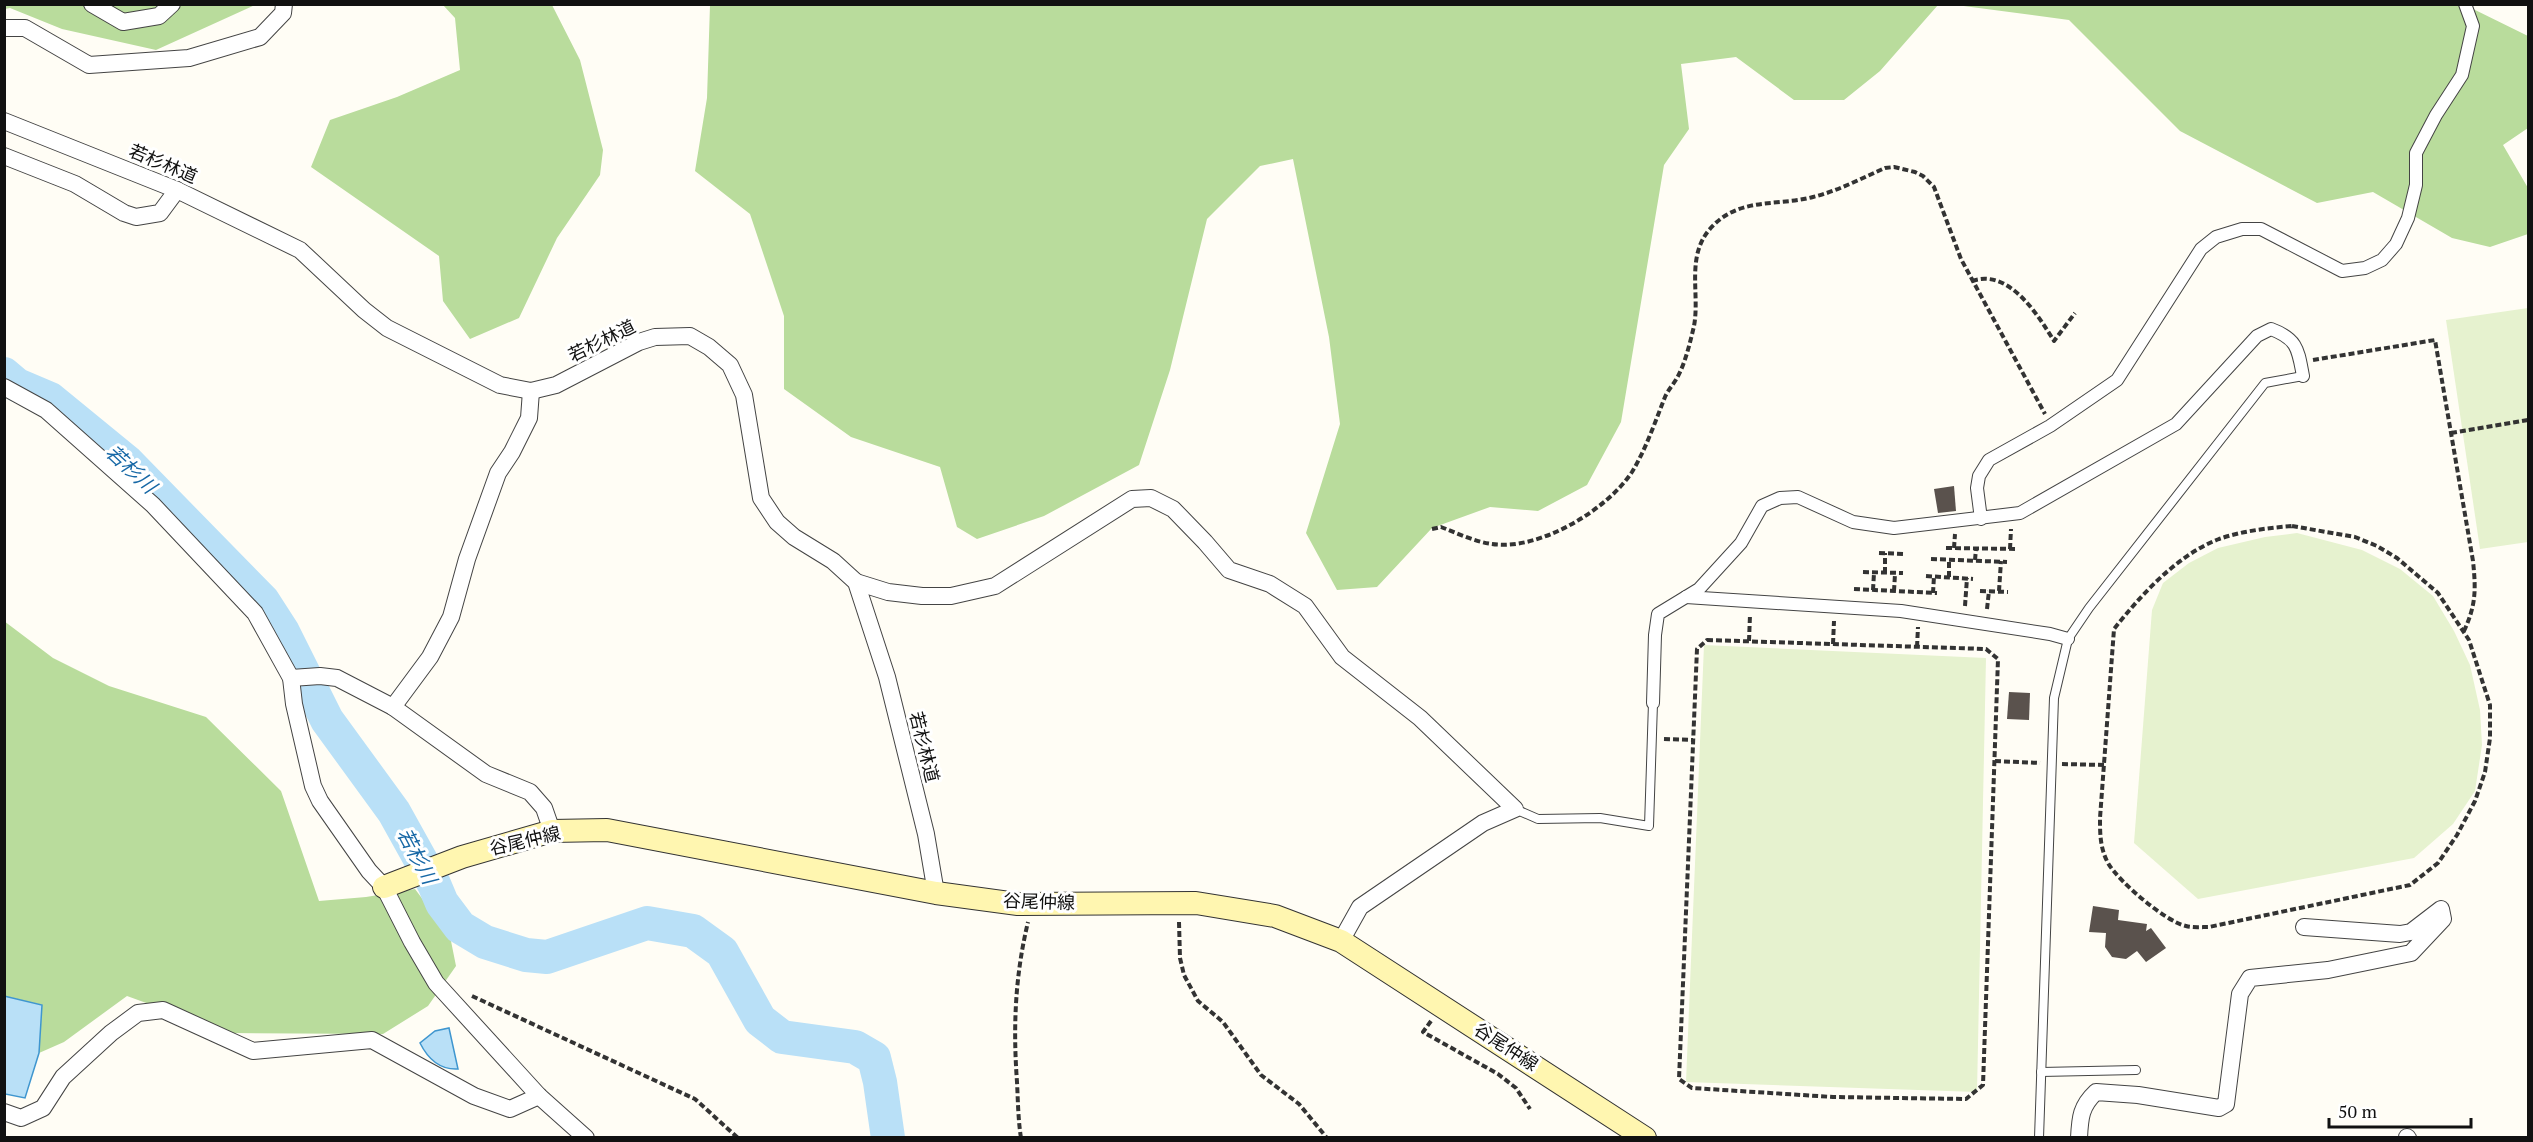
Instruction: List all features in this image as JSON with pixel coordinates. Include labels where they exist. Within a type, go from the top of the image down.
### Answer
[{"type":"main road","name":"谷尾仲線","points":[[394,882],[462,857],[552,831],[607,830],[936,893],[1033,904],[1196,903],[1275,916],[1341,941],[1645,1137]]},
{"type":"street","points":[[92,4],[123,22],[159,16],[172,4]]},
{"type":"street","points":[[4,28],[26,28],[89,65],[189,58],[260,37],[283,13],[284,4]]},
{"type":"street","points":[[1981,519],[1977,488],[1979,476],[1989,460],[2050,426],[2117,380],[2201,249],[2216,237],[2242,230],[2261,229],[2342,271],[2365,268],[2382,260],[2396,244],[2408,218],[2416,185],[2416,153],[2436,115],[2462,75],[2473,26],[2465,4]]},
{"type":"street","name":"若杉林道","points":[[4,121],[177,190],[300,250],[364,310],[387,328],[500,385],[531,391],[556,385],[639,342],[655,337],[690,336],[709,347],[730,365],[744,395],[761,498],[777,522],[794,537],[833,561],[856,582],[887,677],[926,834],[936,893]]},
{"type":"street","points":[[4,156],[75,184],[124,213],[136,217],[160,213],[177,190]]},
{"type":"street","points":[[1653,703],[1655,635],[1658,614],[1699,589],[1741,543],[1762,506],[1780,498],[1798,497],[1853,522],[1894,528],[2020,513],[2176,424],[2257,336],[2271,329],[2287,335],[2296,346],[2303,376]]},
{"type":"street","points":[[4,387],[46,410],[153,505],[255,613],[293,678],[294,704],[313,786],[320,801],[369,871],[394,882],[412,942],[442,990],[539,1096],[586,1137]]},
{"type":"street","points":[[393,707],[430,657],[451,617],[467,559],[498,473],[512,452],[529,418],[531,391]]},
{"type":"street","points":[[856,582],[888,592],[922,596],[951,596],[995,586],[1132,499],[1151,498],[1173,510],[1205,542],[1228,570],[1270,584],[1305,606],[1342,657],[1420,718],[1515,809],[1483,823],[1360,907],[1341,941]]},
{"type":"street","points":[[1684,597],[1908,612],[2050,634],[2068,639]]},
{"type":"street","points":[[293,678],[320,675],[336,678],[393,707],[486,774],[530,792],[544,808],[552,831]]},
{"type":"street","points":[[2079,1137],[2079,1122],[2085,1102],[2096,1092],[2138,1095],[2219,1108],[2226,1104],[2240,994],[2250,978],[2328,970],[2411,953],[2443,919],[2441,909],[2411,932],[2400,934],[2304,927]]},
{"type":"street","points":[[4,1112],[21,1118],[43,1108],[63,1077],[111,1033],[138,1013],[163,1010],[253,1051],[372,1040],[474,1096],[510,1109],[539,1096]]},
{"type":"lane","points":[[2038,1137],[2054,698],[2068,639],[2089,608],[2265,383],[2303,376]]},
{"type":"lane","points":[[1515,809],[1538,819],[1600,818],[1649,826],[1653,703]]},
{"type":"lane","points":[[2041,1072],[2136,1070]]},
{"type":"path","points":[[1432,528],[1441,527],[1492,544],[1513,545],[1540,538],[1576,523],[1619,489],[1642,452],[1666,393],[1677,378],[1684,359],[1696,316],[1695,267],[1701,241],[1709,230],[1733,210],[1752,204],[1784,203],[1814,197],[1885,168],[1905,169],[1923,176],[1934,187],[1954,244],[2050,426]]},
{"type":"path","points":[[1972,281],[1981,278],[1998,281],[2016,292],[2040,318],[2054,342],[2075,313]]},
{"type":"path","points":[[2300,362],[2435,340],[2476,590],[2473,611],[2464,631],[2473,650],[2490,705],[2490,738],[2485,772],[2475,801],[2457,835],[2438,863],[2410,885],[2210,927],[2186,927],[2158,911],[2109,864],[2100,843],[2100,818],[2114,629],[2166,573],[2199,549],[2219,539],[2292,526],[2355,537],[2397,558],[2420,577],[2438,593],[2464,631]]},
{"type":"path","points":[[2451,433],[2529,420]]},
{"type":"path","points":[[2009,515],[2010,549]]},
{"type":"path","points":[[1896,554],[1897,543]]},
{"type":"path","points":[[1946,548],[2018,549]]},
{"type":"path","points":[[1976,549],[1976,560]]},
{"type":"path","points":[[1880,553],[1905,554]]},
{"type":"path","points":[[1885,573],[1886,553]]},
{"type":"path","points":[[1931,559],[2007,562]]},
{"type":"path","points":[[1949,559],[1949,577]]},
{"type":"path","points":[[1999,591],[2001,561]]},
{"type":"path","points":[[1863,572],[1903,573]]},
{"type":"path","points":[[1873,590],[1874,573]]},
{"type":"path","points":[[1894,591],[1895,573]]},
{"type":"path","points":[[1926,576],[1973,579]]},
{"type":"path","points":[[1854,589],[1935,593],[1934,576]]},
{"type":"path","points":[[1965,607],[1966,578]]},
{"type":"path","points":[[1980,591],[2008,592]]},
{"type":"path","points":[[1987,609],[1989,591]]},
{"type":"path","points":[[1749,641],[1751,600]]},
{"type":"path","points":[[1833,644],[1834,606]]},
{"type":"path","points":[[1707,640],[1833,644],[1986,649],[1998,659],[1983,1085],[1966,1099],[1833,1098],[1692,1088],[1679,1079],[1696,649],[1707,640]]},
{"type":"path","points":[[1651,739],[1693,740]]},
{"type":"path","points":[[1178,903],[1180,958],[1184,975],[1198,1001],[1223,1022],[1261,1074],[1299,1104],[1327,1137]]},
{"type":"path","points":[[1022,1137],[1018,1119],[1013,1040],[1018,969],[1033,904]]},
{"type":"path","points":[[442,990],[462,991],[695,1100],[738,1137]]},
{"type":"path","points":[[1442,1006],[1423,1032],[1498,1074],[1516,1088],[1530,1109]]},
{"type":"green space","points":[[710,4],[1938,5],[1880,71],[1844,100],[1794,100],[1736,57],[1681,64],[1689,129],[1664,165],[1621,422],[1587,485],[1538,511],[1490,507],[1432,528],[1377,587],[1337,590],[1306,533],[1340,424],[1329,337],[1293,159],[1260,166],[1207,219],[1170,370],[1139,465],[1044,516],[977,539],[957,527],[940,467],[851,437],[784,389],[784,316],[750,214],[695,171],[707,98]]},
{"type":"green space","points":[[4,5],[255,5],[156,50],[62,29],[10,8],[5,9]]},
{"type":"green space","points":[[443,5],[552,5],[580,60],[603,150],[600,175],[557,238],[519,318],[470,339],[443,301],[439,256],[311,167],[330,120],[397,97],[460,70],[455,18]]},
{"type":"green space","points":[[1956,5],[2465,5],[2528,36],[2528,128],[2503,145],[2528,188],[2528,234],[2490,247],[2452,238],[2373,192],[2317,203],[2180,131],[2069,20]]},
{"type":"green space","points":[[2528,308],[2528,542],[2480,549],[2446,320]]},
{"type":"green space","points":[[2297,533],[2362,550],[2400,569],[2433,596],[2454,631],[2470,665],[2480,710],[2482,745],[2475,791],[2453,824],[2414,858],[2198,899],[2134,843],[2152,610],[2163,583],[2189,563],[2218,548],[2265,537]]},
{"type":"green space","points":[[4,621],[53,658],[109,686],[206,717],[281,791],[319,901],[366,897],[415,889],[450,936],[456,966],[428,1006],[383,1034],[229,1033],[127,996],[64,1042],[39,1053],[42,1005],[5,996]]},
{"type":"green space","points":[[1704,645],[1986,658],[1977,1092],[1686,1082]]},
{"type":"water","points":[[4,996],[42,1005],[39,1053],[25,1098],[5,1094]]},
{"type":"water","points":[[449,1028],[458,1069],[446,1068],[435,1062],[420,1043],[435,1031]]},
{"type":"building","points":[[1954,486],[1956,511],[1938,513],[1934,489]]},
{"type":"building","points":[[2009,692],[2030,693],[2029,720],[2007,719]]},
{"type":"building","points":[[2093,906],[2119,910],[2118,920],[2147,924],[2146,931],[2151,928],[2166,948],[2146,962],[2137,951],[2126,959],[2112,957],[2105,947],[2106,933],[2089,932]]},
{"type":"waterway","name":"若杉川","points":[[4,374],[17,385],[50,399],[127,462],[263,601],[283,632],[327,720],[394,812],[442,903],[460,927],[485,942],[526,955],[547,957],[647,923],[693,931],[722,952],[760,1020],[782,1037],[855,1047],[874,1058],[888,1138]]}]
